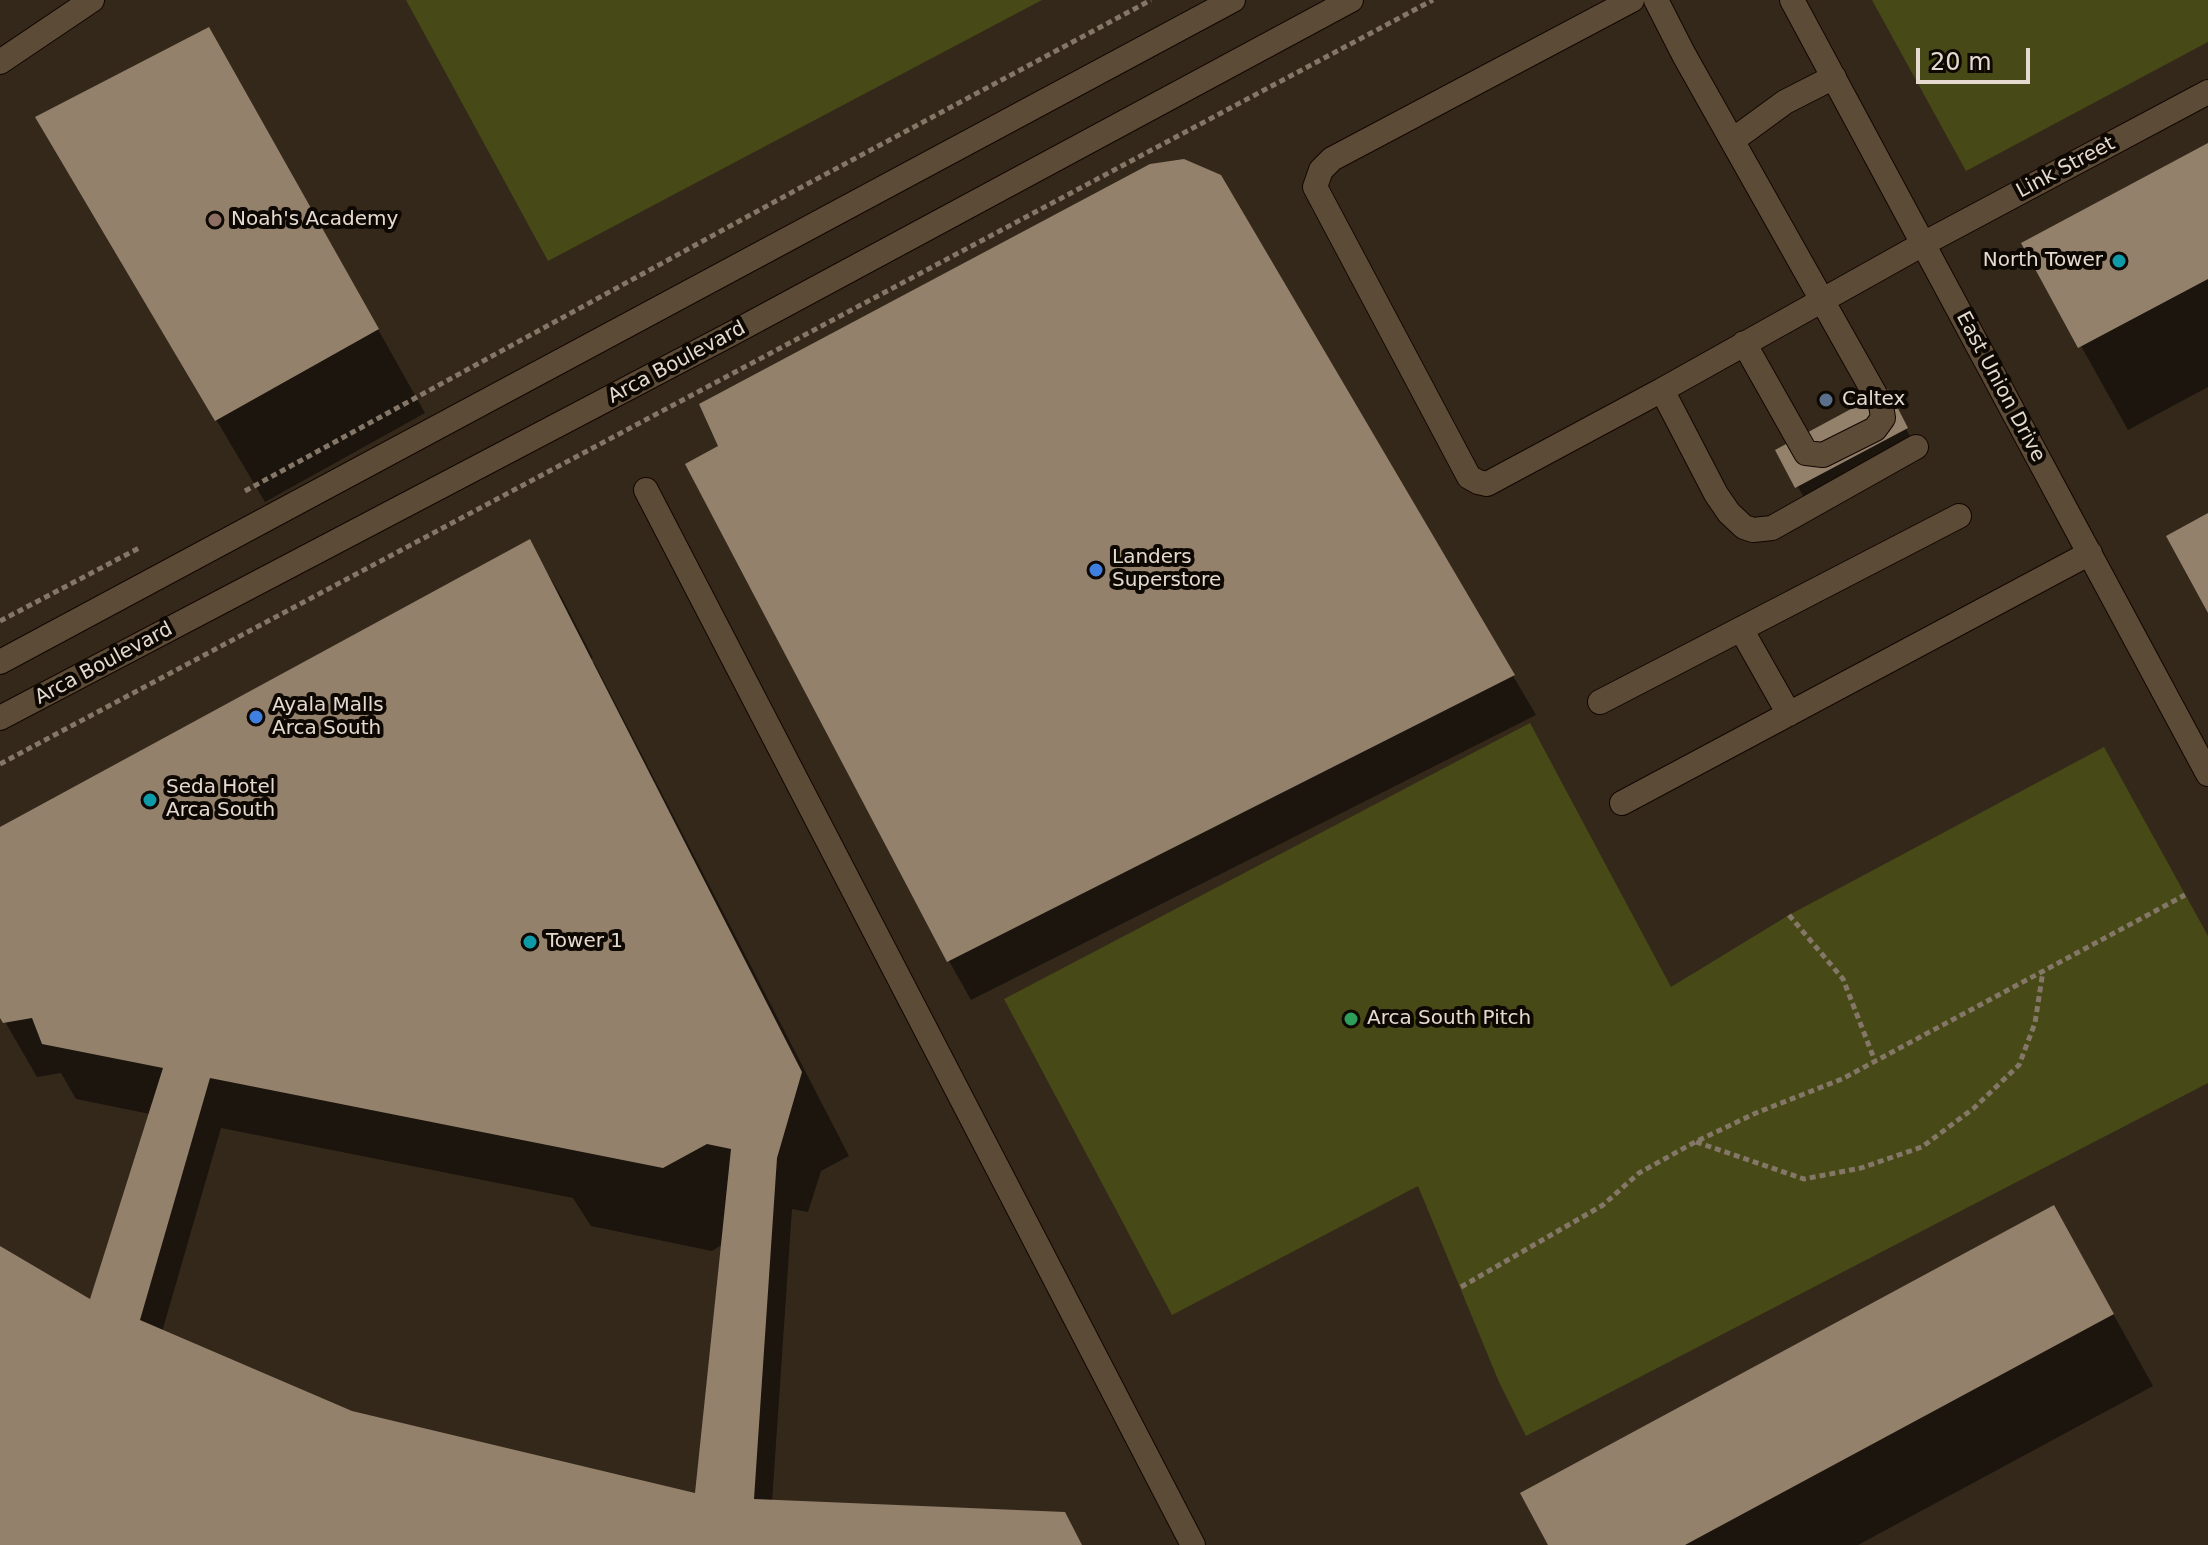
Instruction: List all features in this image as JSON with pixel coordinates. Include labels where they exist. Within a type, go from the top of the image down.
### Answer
[{"type":"street","points":[[0,62],[92,0]]},
{"type":"street","points":[[0,662],[1233,0]]},
{"type":"street","name":"Arca Boulevard","points":[[0,718],[731,334],[1351,0]]},
{"type":"street","name":"Link Street","points":[[1632,0],[1332,159],[1321,170],[1315,187],[1469,477],[1487,484],[1923,244],[2208,92]]},
{"type":"street","points":[[1656,0],[1881,405],[1883,418],[1875,429],[1823,455],[1806,453],[1744,343]]},
{"type":"street","name":"East Union Drive","points":[[1792,0],[2208,774]]},
{"type":"street","points":[[1733,140],[1785,102],[1834,77]]},
{"type":"street","points":[[1662,390],[1716,494],[1729,513],[1744,527],[1753,530],[1772,528],[1916,447]]},
{"type":"street","points":[[646,490],[1193,1545]]},
{"type":"street","points":[[1600,702],[1959,516]]},
{"type":"street","points":[[1622,803],[2090,553]]},
{"type":"street","points":[[1741,629],[1789,714]]},
{"type":"path","points":[[239,494],[811,181],[1151,0]]},
{"type":"path","points":[[0,764],[1433,0]]},
{"type":"path","points":[[0,621],[141,547]]},
{"type":"path","points":[[1461,1287],[1603,1205],[1639,1173],[1695,1142],[1756,1113],[1842,1079],[2185,895]]},
{"type":"path","points":[[1789,915],[1843,979],[1875,1061]]},
{"type":"path","points":[[1695,1142],[1804,1179],[1861,1168],[1922,1147],[1974,1108],[2019,1065],[2035,1023],[2043,971]]},
{"type":"shaded area","points":[[0,0],[2208,0],[2208,1545],[0,1545]]},
{"type":"shaded area","points":[[406,0],[1042,0],[548,261]]},
{"type":"shaded area","points":[[1872,0],[2208,0],[2208,42],[1966,171]]},
{"type":"shaded area","points":[[1530,723],[1671,987],[1789,915],[2104,747],[2208,936],[2208,1083],[1526,1436],[1499,1382],[1418,1186],[1172,1315],[1004,999]]},
{"type":"building","points":[[209,27],[379,329],[215,421],[35,117]]},
{"type":"building","name":"North Tower","points":[[2208,143],[2208,279],[2078,348],[2021,243]]},
{"type":"building","name":"Landers Superstore","points":[[1184,159],[1221,175],[1515,675],[947,962],[685,464],[718,446],[699,404],[1150,164]]},
{"type":"building","points":[[1888,389],[1908,428],[1795,488],[1775,450]]},
{"type":"building","points":[[2208,513],[2208,613],[2166,536]]},
{"type":"building","points":[[530,539],[802,1072],[777,1158],[754,1499],[1065,1512],[1082,1545],[0,1545],[0,1246],[90,1299],[163,1068],[42,1044],[32,1018],[3,1023],[0,1018],[0,827]],"holes":[[[210,1078],[663,1168],[707,1144],[731,1149],[695,1493],[352,1411],[140,1320]]]},
{"type":"building","points":[[2054,1205],[2114,1314],[1685,1545],[1548,1545],[1520,1493]]},
{"type":"place","name":"Noah's Academy","points":[[215,220]]},
{"type":"place","name":"North Tower","points":[[2119,261]]},
{"type":"place","name":"Caltex","points":[[1826,400]]},
{"type":"place","name":"Landers Superstore","points":[[1096,570]]},
{"type":"place","name":"Ayala Malls Arca South","points":[[256,717]]},
{"type":"place","name":"Seda Hotel Arca South","points":[[150,800]]},
{"type":"place","name":"Tower 1","points":[[530,942]]},
{"type":"place","name":"Arca South Pitch","points":[[1351,1019]]}]
